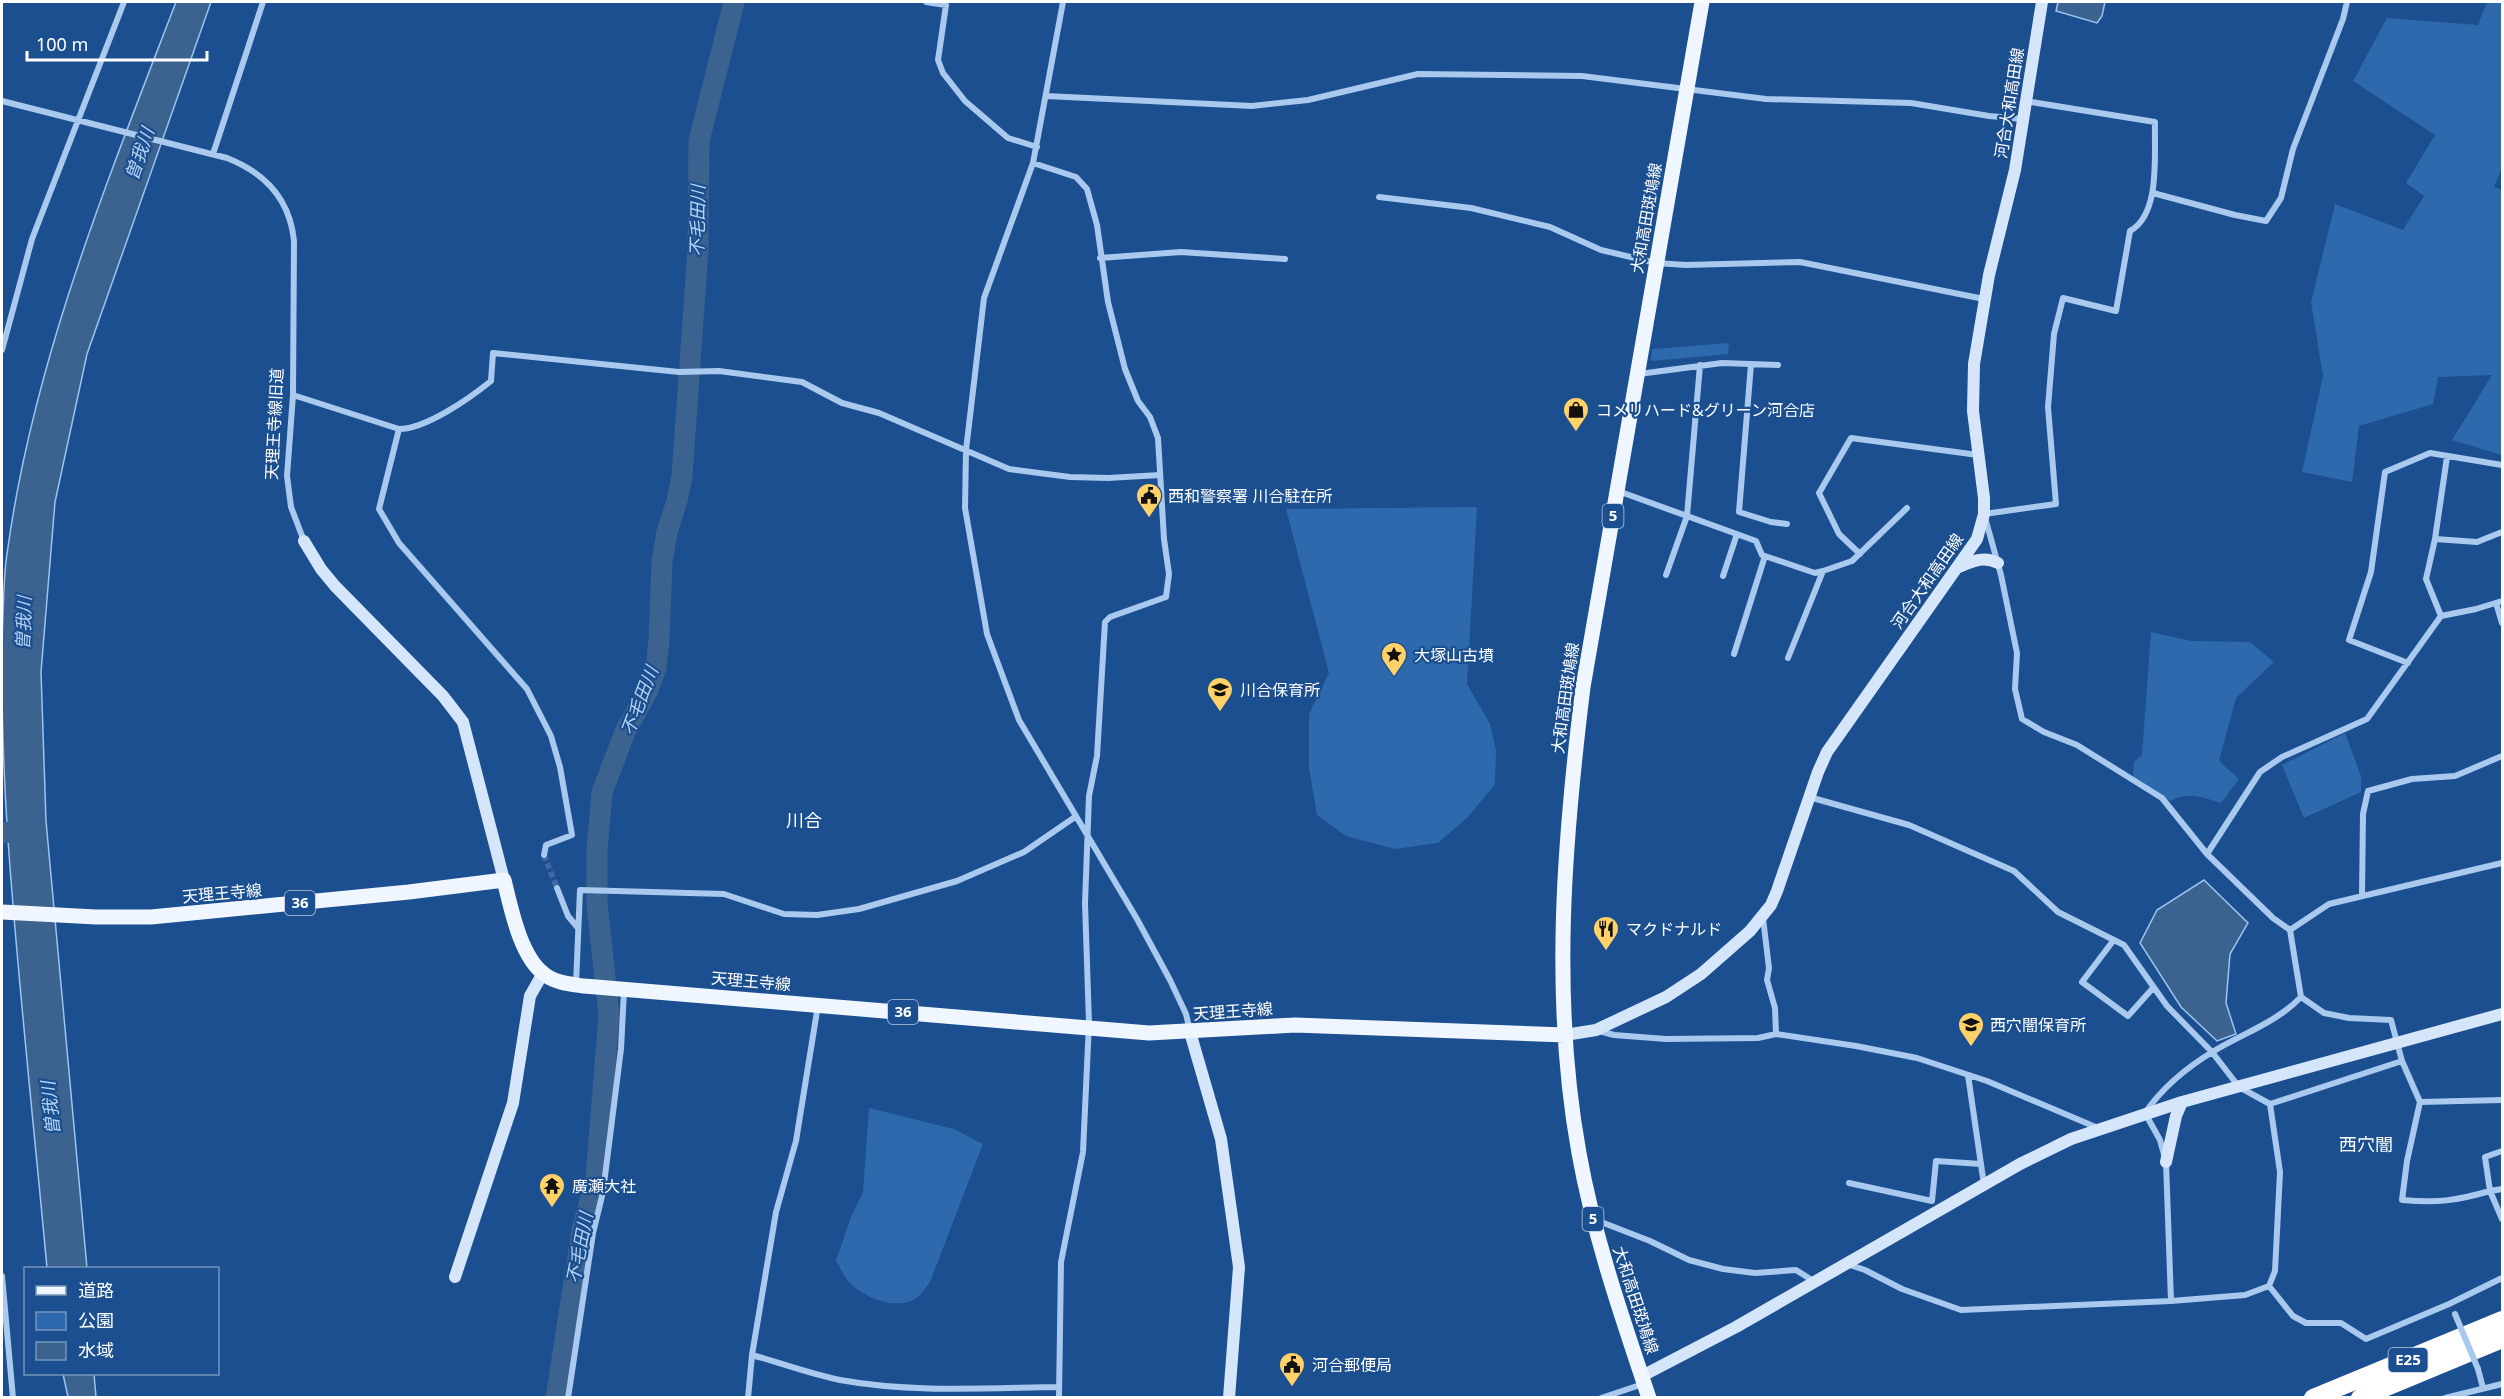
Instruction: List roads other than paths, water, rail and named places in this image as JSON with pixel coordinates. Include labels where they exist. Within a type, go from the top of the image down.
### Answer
[{"type":"highway","name":"E25","points":[[2313,1398],[2502,1320]]},
{"type":"highway","name":"E25","points":[[2360,1398],[2502,1339]]},
{"type":"main road","name":"大和高田斑鳩線","points":[[1645,1386],[1605,1265],[1574,1123],[1565,1035],[1563,906],[1574,764],[1583,687],[1702,2]]},
{"type":"main road","name":"天理王寺線","points":[[2,912],[96,917],[152,917],[409,892],[504,880]]},
{"type":"main road","points":[[504,880],[519,932],[532,960],[543,973]]},
{"type":"main road","name":"天理王寺線","points":[[543,973],[555,980],[576,985],[1149,1033],[1304,1025],[1565,1035]]},
{"type":"street","points":[[2,350],[32,239],[124,2]]},
{"type":"street","points":[[213,154],[263,2]]},
{"type":"street","points":[[926,2],[946,5],[938,60],[943,73],[964,101],[1008,138],[1037,147]]},
{"type":"street","points":[[1063,2],[1033,163],[984,298],[966,450],[965,508],[987,634],[1019,720],[1137,919],[1170,980],[1185,1014],[1221,1139],[1239,1267],[1229,1398]]},
{"type":"street","name":"河合大和高田線","points":[[1565,1035],[1596,1030],[1666,997],[1687,984],[1750,931],[1763,917],[1777,891],[1809,796],[1827,752],[1977,539],[1984,514],[1973,411],[1973,388],[1984,299],[2015,170],[2024,101],[2042,2]]},
{"type":"street","points":[[2153,193],[2235,215],[2266,220],[2281,198],[2293,149],[2343,19],[2347,2]]},
{"type":"street","points":[[1046,96],[1252,106],[1308,100],[1418,74],[1582,76],[1787,101],[1918,104],[1989,116],[2022,118]]},
{"type":"street","name":"天理王寺線旧道","points":[[2,101],[213,154],[242,164],[263,179],[279,196],[290,218],[294,241],[293,395],[287,476],[291,507],[304,541],[321,569],[443,696],[463,722],[504,880]]},
{"type":"street","points":[[2024,101],[2155,122],[2153,193],[2141,225],[2130,231],[2116,311],[2063,298],[2054,334],[2048,406],[2056,504],[1984,514],[1998,562],[2017,653],[2015,689],[2022,719],[2044,732],[2077,745],[2162,798],[2207,854],[2273,918],[2290,930],[2301,997],[2324,1013],[2349,1018],[2391,1020],[2402,1061],[2420,1102],[2407,1161],[2402,1200],[2438,1203],[2458,1201],[2502,1189]]},
{"type":"street","points":[[1033,163],[1076,177],[1087,189],[1097,225],[1108,303],[1125,369],[1138,401],[1150,417],[1158,438],[1164,539],[1169,574],[1166,597],[1110,617],[1105,622],[1097,756],[1089,796],[1085,903],[1090,979],[1083,1152],[1061,1263],[1059,1398]]},
{"type":"street","points":[[1379,197],[1471,208],[1550,227],[1601,250],[1656,263],[1686,265],[1800,262],[1984,299]]},
{"type":"street","points":[[1100,258],[1181,252],[1285,259]]},
{"type":"street","points":[[293,395],[399,429],[410,429],[470,399],[490,381],[493,353],[679,372],[719,371],[802,382],[842,403],[879,413],[1009,469],[1049,475],[1108,478],[1160,475]]},
{"type":"street","points":[[1637,375],[1722,363],[1778,364]]},
{"type":"street","points":[[1752,364],[1739,512],[1771,522],[1787,524]]},
{"type":"street","points":[[1666,575],[1687,516],[1700,365]]},
{"type":"street","points":[[399,429],[378,509],[399,543],[526,688],[551,736],[560,767],[572,835],[546,845],[544,855]]},
{"type":"street","points":[[1860,554],[1839,534],[1819,493],[1851,438],[1978,455]]},
{"type":"street","points":[[2408,663],[2349,640],[2371,572],[2385,472],[2430,453],[2502,465]]},
{"type":"street","points":[[2441,616],[2426,579],[2435,539],[2447,457]]},
{"type":"street","points":[[1617,490],[1756,540],[1762,555],[1815,573],[1852,561],[1907,508]]},
{"type":"street","points":[[2435,539],[2477,542],[2502,532]]},
{"type":"street","points":[[1723,576],[1737,534]]},
{"type":"street","points":[[1734,654],[1765,556]]},
{"type":"street","points":[[1956,569],[1978,559],[1991,559],[1998,562]]},
{"type":"street","points":[[1788,658],[1823,571]]},
{"type":"street","points":[[2207,854],[2260,772],[2282,757],[2367,719],[2441,616],[2499,602],[2502,623]]},
{"type":"street","points":[[2362,895],[2363,814],[2368,790],[2412,779],[2455,776],[2502,756]]},
{"type":"street","points":[[1809,796],[1909,825],[2014,871],[2058,912],[2124,945],[2167,1006],[2212,1052],[2239,1087],[2270,1104],[2402,1061]]},
{"type":"street","points":[[576,985],[580,890],[724,894],[784,915],[817,915],[859,909],[966,877],[1024,852],[1075,817]]},
{"type":"street","points":[[2290,930],[2329,904],[2502,863]]},
{"type":"street","points":[[556,888],[568,916],[579,928]]},
{"type":"street","points":[[1763,917],[1769,968],[1767,980],[1775,1008],[1776,1034]]},
{"type":"street","points":[[2113,941],[2082,982],[2128,1016],[2153,988]]},
{"type":"street","points":[[455,1277],[513,1102],[530,996],[543,973]]},
{"type":"street","points":[[568,1398],[593,1233],[603,1191],[621,1049],[620,989]]},
{"type":"street","points":[[2145,1113],[2157,1095],[2212,1052],[2287,1011],[2301,997]]},
{"type":"street","points":[[748,1398],[752,1355],[776,1212],[796,1140],[819,1005]]},
{"type":"street","points":[[1600,1398],[1645,1386],[1736,1327],[2049,1149],[2099,1128],[2145,1113],[2502,1014]]},
{"type":"street","points":[[1596,1030],[1614,1035],[1666,1039],[1758,1038],[1776,1034],[1856,1046],[1917,1058],[1987,1081],[2099,1128]]},
{"type":"street","points":[[1968,1075],[1984,1185]]},
{"type":"street","points":[[2420,1102],[2502,1100]]},
{"type":"street","points":[[2166,1162],[2176,1116],[2182,1102]]},
{"type":"street","points":[[1847,1264],[1865,1270],[1902,1289],[1961,1310],[2171,1301],[2245,1295],[2269,1286],[2276,1271],[2280,1172],[2270,1104]]},
{"type":"street","points":[[2145,1113],[2160,1140],[2166,1162],[2171,1301]]},
{"type":"street","points":[[2502,1151],[2485,1157],[2490,1191],[2502,1219]]},
{"type":"street","points":[[1849,1183],[1932,1201],[1936,1161],[1981,1164]]},
{"type":"street","points":[[1593,1218],[1700,1263],[1755,1273],[1796,1270],[1815,1282]]},
{"type":"street","points":[[2,1276],[13,1398]]},
{"type":"street","points":[[2269,1286],[2293,1316],[2306,1323],[2341,1323],[2366,1339],[2449,1304],[2502,1278]]},
{"type":"street","points":[[2449,1304],[2478,1369],[2483,1388]]},
{"type":"street","points":[[752,1355],[839,1379],[866,1383],[931,1389],[1059,1388]]},
{"type":"street","points":[[2445,1398],[2502,1384]]},
{"type":"water","name":"曽我川","points":[[176,2],[211,2],[87,354],[55,502],[41,672],[46,821],[87,1267],[47,1267],[16,947],[6,812],[2,726],[5,568],[19,483],[54,342],[75,274]]},
{"type":"water","points":[[2058,2],[2105,2],[2102,16],[2097,23],[2056,11]]},
{"type":"water","points":[[2204,880],[2248,923],[2230,954],[2226,1003],[2236,1034],[2217,1041],[2181,1007],[2140,943],[2157,910]]},
{"type":"water","points":[[63,1375],[94,1375],[96,1397],[68,1397]]},
{"type":"waterway","name":"不毛田川","points":[[556,1398],[582,1230],[596,1178],[609,1015],[597,904],[597,850],[602,792],[625,732],[648,690],[656,668],[662,562],[667,532],[682,476],[698,250],[699,141],[734,2]]},
{"type":"waterway","points":[[2,833],[27,830]]},
{"type":"tunnel","points":[[544,855],[557,888]]},
{"type":"place","name":"コメリハード&グリーン河合店","points":[[1576,433]]},
{"type":"place","name":"西和警察署 川合駐在所","points":[[1149,519]]},
{"type":"place","name":"大塚山古墳","points":[[1394,678]]},
{"type":"place","name":"川合保育所","points":[[1220,713]]},
{"type":"place","name":"マクドナルド","points":[[1606,952]]},
{"type":"place","name":"西穴闇保育所","points":[[1971,1048]]},
{"type":"place","name":"廣瀬大社","points":[[552,1209]]},
{"type":"place","name":"河合郵便局","points":[[1292,1388]]},
{"type":"district","name":"川合","points":[[804,821]]},
{"type":"district","name":"西穴闇","points":[[2366,1145]]}]
